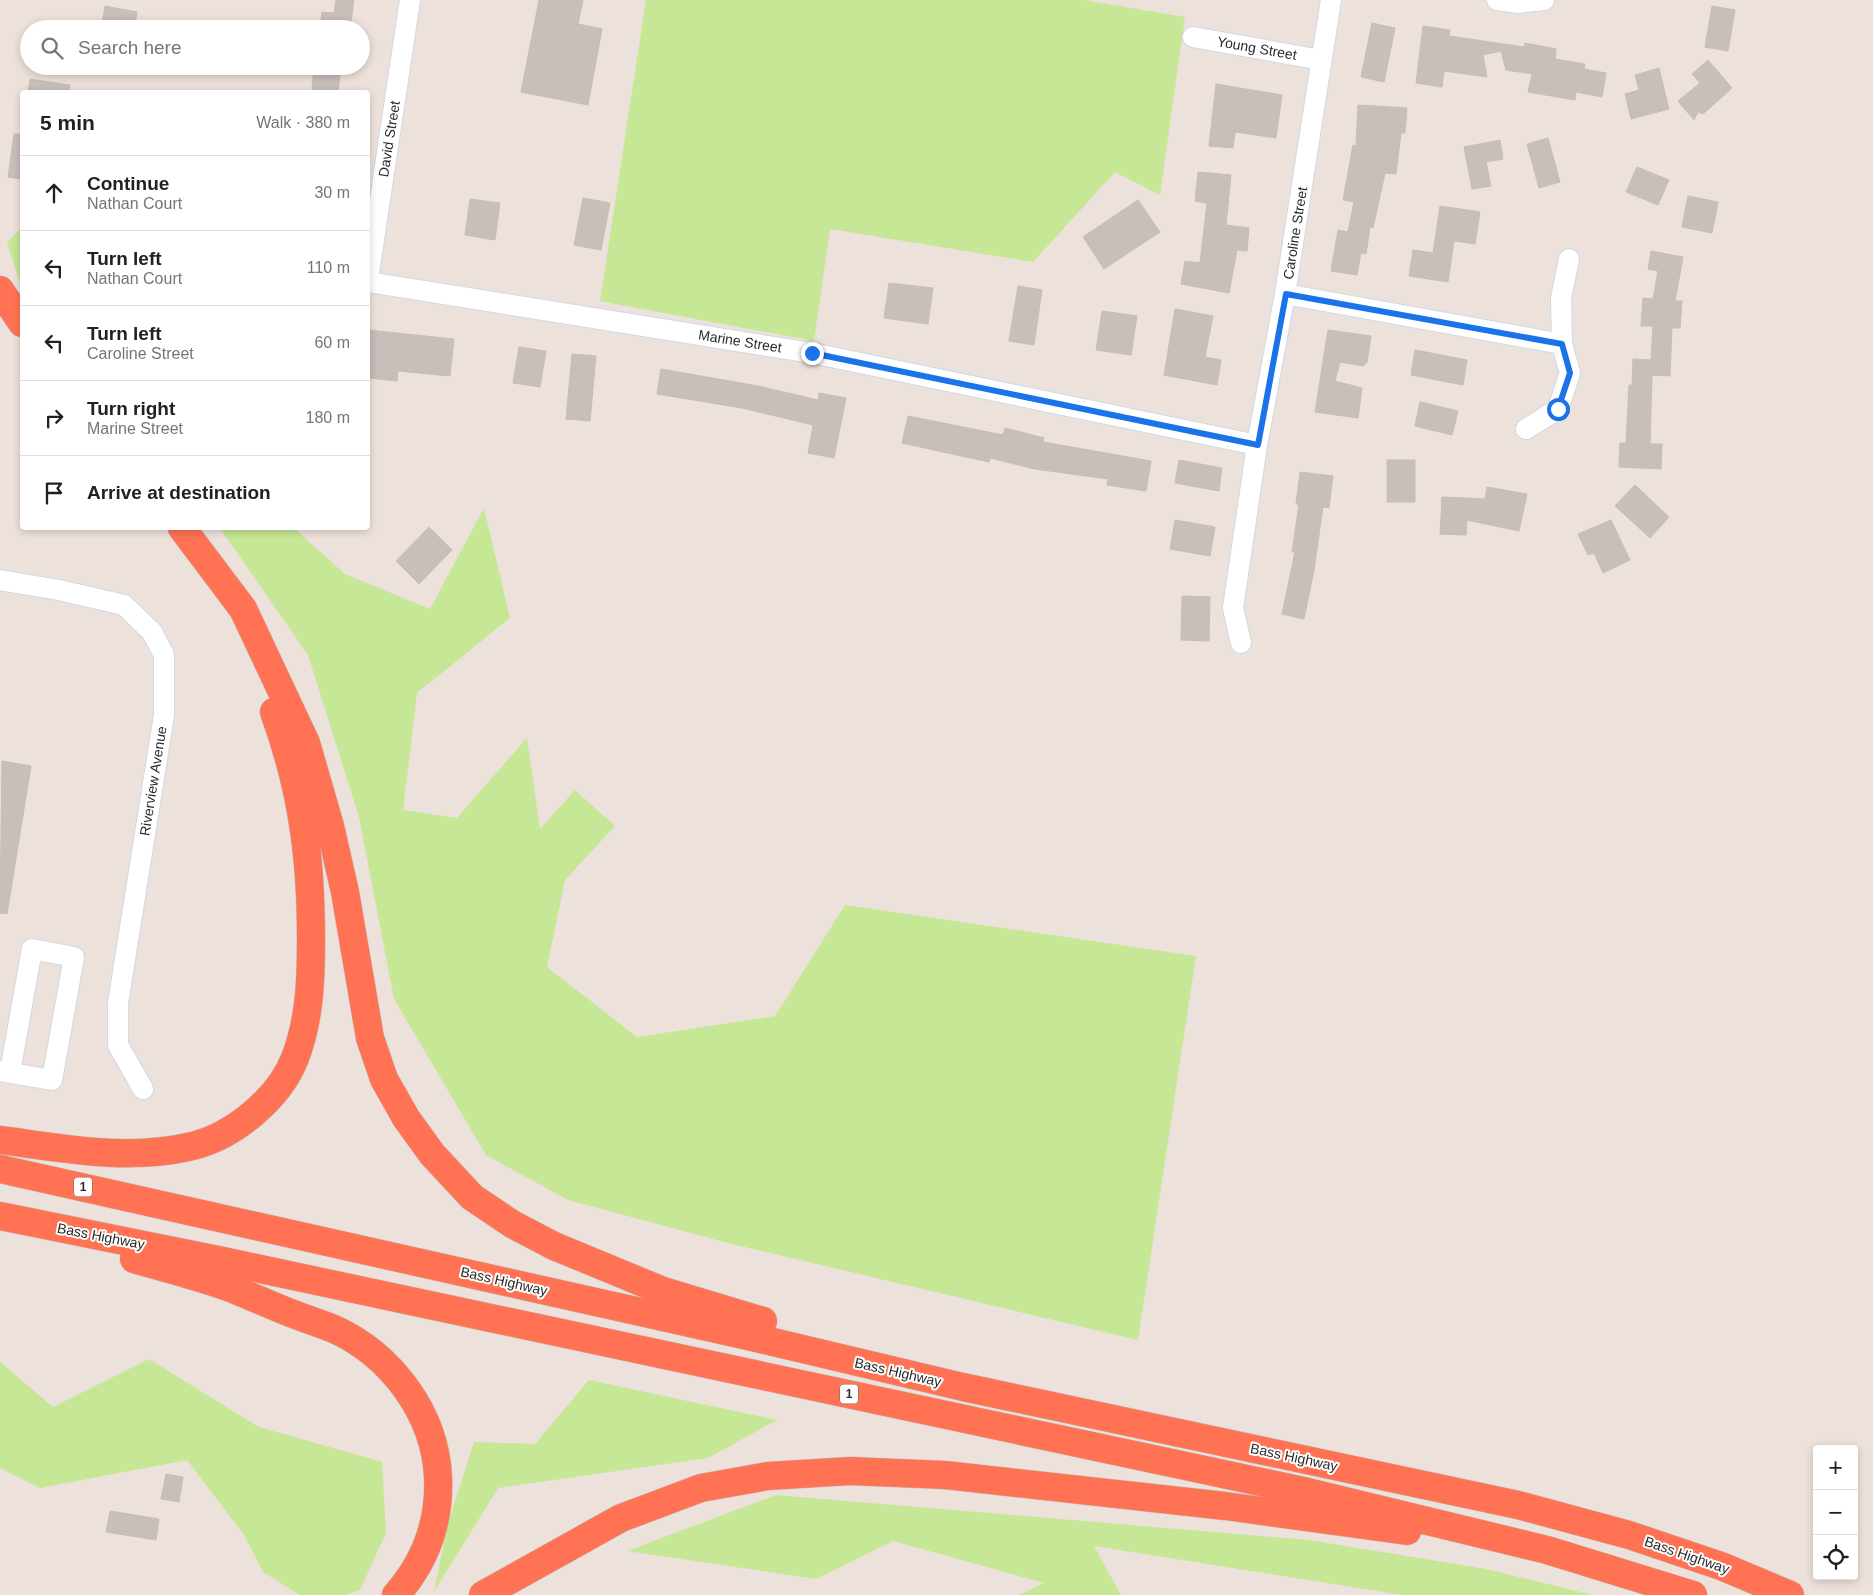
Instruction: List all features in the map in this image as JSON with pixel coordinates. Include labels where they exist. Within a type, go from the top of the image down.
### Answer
[{"type":"highway","points":[[0,290],[12,328]]},
{"type":"highway","points":[[0,1140],[110,1154],[155,1152],[190,1147],[223,1134],[253,1113],[275,1091],[295,1059],[311,991],[311,881],[304,817],[285,744],[262,679],[214,589],[178,530]]},
{"type":"highway","points":[[184,530],[243,609],[306,743],[330,826],[345,892],[370,1038],[384,1079],[406,1118],[432,1154],[472,1197],[512,1224],[554,1246],[663,1291],[730,1313],[1350,1468]]},
{"type":"highway","name":"Bass Highway","points":[[0,1169],[748,1336],[963,1388],[1518,1504],[1628,1535],[1721,1566],[1790,1595]]},
{"type":"highway","points":[[0,1218],[228,1287],[334,1330],[375,1355],[391,1370],[405,1386],[426,1424],[437,1467],[438,1491],[432,1532],[423,1556],[414,1573],[396,1595]]},
{"type":"highway","name":"Bass Highway","points":[[0,1218],[223,1261],[691,1362],[1062,1438],[1308,1492],[1547,1550],[1693,1595]]},
{"type":"highway","points":[[483,1595],[621,1518],[702,1488],[768,1476],[850,1471],[945,1475],[1225,1506],[1547,1550]]},
{"type":"street","name":"David Street","points":[[370,267],[410,0]]},
{"type":"street","name":"Caroline Street","points":[[1241,643],[1233,608],[1258,445],[1286,294],[1331,0]]},
{"type":"street","points":[[1497,0],[1518,3],[1544,0]]},
{"type":"street","name":"Young Street","points":[[1193,37],[1321,60]]},
{"type":"street","points":[[1526,429],[1558,409],[1570,373],[1562,344],[1561,298],[1569,259]]},
{"type":"street","name":"Marine Street","points":[[370,280],[812,353],[1258,445]]},
{"type":"street","points":[[1286,294],[1562,344]]},
{"type":"street","name":"Riverview Avenue","points":[[0,580],[59,590],[124,605],[152,632],[164,655],[164,715],[118,1003],[118,1045],[143,1089]]},
{"type":"street","points":[[32,950],[74,957],[52,1080],[5,1072],[32,950]]},
{"type":"green space","points":[[646,0],[1084,0],[1185,17],[1160,195],[1115,172],[1033,262],[830,229],[814,341],[600,301]]},
{"type":"green space","points":[[20,229],[20,284],[7,242]]},
{"type":"green space","points":[[484,508],[510,618],[417,693],[403,810],[457,818],[527,738],[540,829],[575,790],[615,826],[565,880],[547,967],[637,1037],[775,1016],[845,905],[1196,956],[1138,1340],[728,1243],[568,1200],[486,1155],[394,999],[359,817],[308,655],[221,530],[296,530],[345,574],[430,609]]},
{"type":"green space","points":[[149,1359],[259,1427],[382,1462],[386,1533],[360,1590],[346,1595],[300,1595],[263,1572],[244,1535],[187,1460],[40,1488],[0,1468],[0,1362],[53,1407]]},
{"type":"green space","points":[[589,1380],[777,1420],[708,1458],[498,1488],[434,1592],[447,1527],[474,1442],[535,1444]]},
{"type":"green space","points":[[776,1495],[1309,1540],[1486,1569],[1593,1595],[1402,1595],[1094,1546],[1121,1595],[1019,1595],[1044,1583],[893,1541],[816,1579],[627,1551]]},
{"type":"building","points":[[336,0],[354,0],[351,20],[321,20],[322,12],[334,13]]},
{"type":"building","points":[[539,0],[583,0],[578,24],[602,29],[588,105],[521,92]]},
{"type":"building","points":[[105,6],[137,12],[136,20],[103,20]]},
{"type":"building","points":[[1712,6],[1735,10],[1728,51],[1705,47]]},
{"type":"building","points":[[1372,23],[1395,28],[1384,82],[1361,77]]},
{"type":"building","points":[[1423,26],[1450,30],[1449,36],[1524,47],[1525,43],[1556,49],[1555,59],[1585,64],[1584,69],[1606,73],[1602,97],[1576,92],[1575,100],[1528,92],[1532,74],[1506,70],[1501,51],[1483,55],[1487,77],[1444,71],[1442,87],[1416,83]]},
{"type":"building","points":[[1708,60],[1732,88],[1703,114],[1698,112],[1694,120],[1678,101],[1700,83],[1692,74]]},
{"type":"building","points":[[1659,68],[1669,109],[1631,119],[1625,94],[1639,90],[1635,75]]},
{"type":"building","points":[[313,75],[340,75],[338,90],[312,89]]},
{"type":"building","points":[[30,79],[70,85],[69,90],[28,90]]},
{"type":"building","points":[[1216,84],[1282,95],[1276,138],[1235,132],[1233,148],[1209,146]]},
{"type":"building","points":[[1358,105],[1407,108],[1405,133],[1401,133],[1396,174],[1385,173],[1373,228],[1370,227],[1366,254],[1361,253],[1357,275],[1331,271],[1338,230],[1348,232],[1354,202],[1343,200],[1353,145],[1356,146]]},
{"type":"building","points":[[14,134],[20,134],[20,179],[8,177]]},
{"type":"building","points":[[1548,138],[1560,182],[1539,188],[1527,144]]},
{"type":"building","points":[[1500,140],[1503,159],[1486,162],[1491,186],[1472,189],[1464,147]]},
{"type":"building","points":[[1637,167],[1669,180],[1658,205],[1626,192]]},
{"type":"building","points":[[1198,172],[1231,175],[1226,225],[1249,228],[1247,251],[1237,250],[1229,293],[1181,284],[1185,261],[1200,263],[1207,203],[1195,201]]},
{"type":"building","points":[[1688,196],[1718,202],[1712,233],[1682,227]]},
{"type":"building","points":[[583,198],[610,203],[601,250],[574,245]]},
{"type":"building","points":[[470,199],[500,203],[495,240],[465,235]]},
{"type":"building","points":[[1138,200],[1160,232],[1104,269],[1083,237]]},
{"type":"building","points":[[1440,206],[1480,212],[1475,244],[1454,241],[1448,282],[1409,276],[1413,250],[1433,253]]},
{"type":"building","points":[[1651,251],[1683,257],[1675,301],[1682,301],[1680,328],[1672,328],[1670,376],[1652,375],[1650,444],[1662,444],[1661,469],[1619,467],[1620,443],[1626,443],[1629,385],[1632,385],[1633,359],[1651,360],[1653,326],[1641,326],[1643,298],[1653,299],[1658,271],[1648,269]]},
{"type":"building","points":[[889,283],[933,288],[928,324],[884,318]]},
{"type":"building","points":[[1018,286],[1042,290],[1034,345],[1009,341]]},
{"type":"building","points":[[1175,309],[1213,316],[1205,357],[1221,360],[1217,385],[1164,375]]},
{"type":"building","points":[[1102,311],[1137,316],[1131,355],[1096,350]]},
{"type":"building","points":[[370,330],[454,339],[450,376],[398,371],[397,381],[370,378]]},
{"type":"building","points":[[1328,330],[1371,336],[1367,363],[1364,366],[1340,362],[1335,381],[1362,388],[1358,418],[1315,412]]},
{"type":"building","points":[[519,347],[546,351],[540,387],[513,383]]},
{"type":"building","points":[[1415,350],[1467,360],[1463,385],[1411,375]]},
{"type":"building","points":[[572,354],[596,356],[590,421],[566,419]]},
{"type":"building","points":[[661,369],[758,386],[818,400],[819,393],[846,398],[834,458],[808,453],[813,425],[742,408],[657,394]]},
{"type":"building","points":[[1420,402],[1458,411],[1452,435],[1415,426]]},
{"type":"building","points":[[908,416],[1003,435],[1005,428],[1044,438],[1043,442],[1151,461],[1146,491],[1107,485],[1108,479],[1035,469],[990,458],[989,462],[902,443]]},
{"type":"building","points":[[1179,460],[1222,468],[1219,491],[1175,483]]},
{"type":"building","points":[[1387,460],[1415,460],[1415,502],[1387,502]]},
{"type":"building","points":[[1300,472],[1333,476],[1329,508],[1323,507],[1314,570],[1304,619],[1282,614],[1295,552],[1292,552],[1299,504],[1296,504]]},
{"type":"building","points":[[1635,485],[1669,517],[1650,538],[1615,506]]},
{"type":"building","points":[[1487,487],[1527,494],[1519,531],[1467,520],[1466,535],[1440,534],[1442,497],[1485,499]]},
{"type":"building","points":[[1175,520],[1215,527],[1210,556],[1170,549]]},
{"type":"building","points":[[1611,520],[1630,560],[1603,573],[1594,553],[1588,555],[1578,534]]},
{"type":"building","points":[[429,527],[452,550],[419,584],[396,561]]},
{"type":"building","points":[[1182,596],[1210,597],[1209,641],[1181,640]]},
{"type":"building","points":[[2,761],[31,766],[7,914],[0,913]]},
{"type":"building","points":[[166,1474],[183,1477],[179,1502],[161,1499]]},
{"type":"building","points":[[110,1511],[159,1519],[156,1540],[106,1532]]},
{"type":"route","points":[[812,353],[1258,445],[1286,294],[1562,344],[1570,373],[1558,409]]}]
